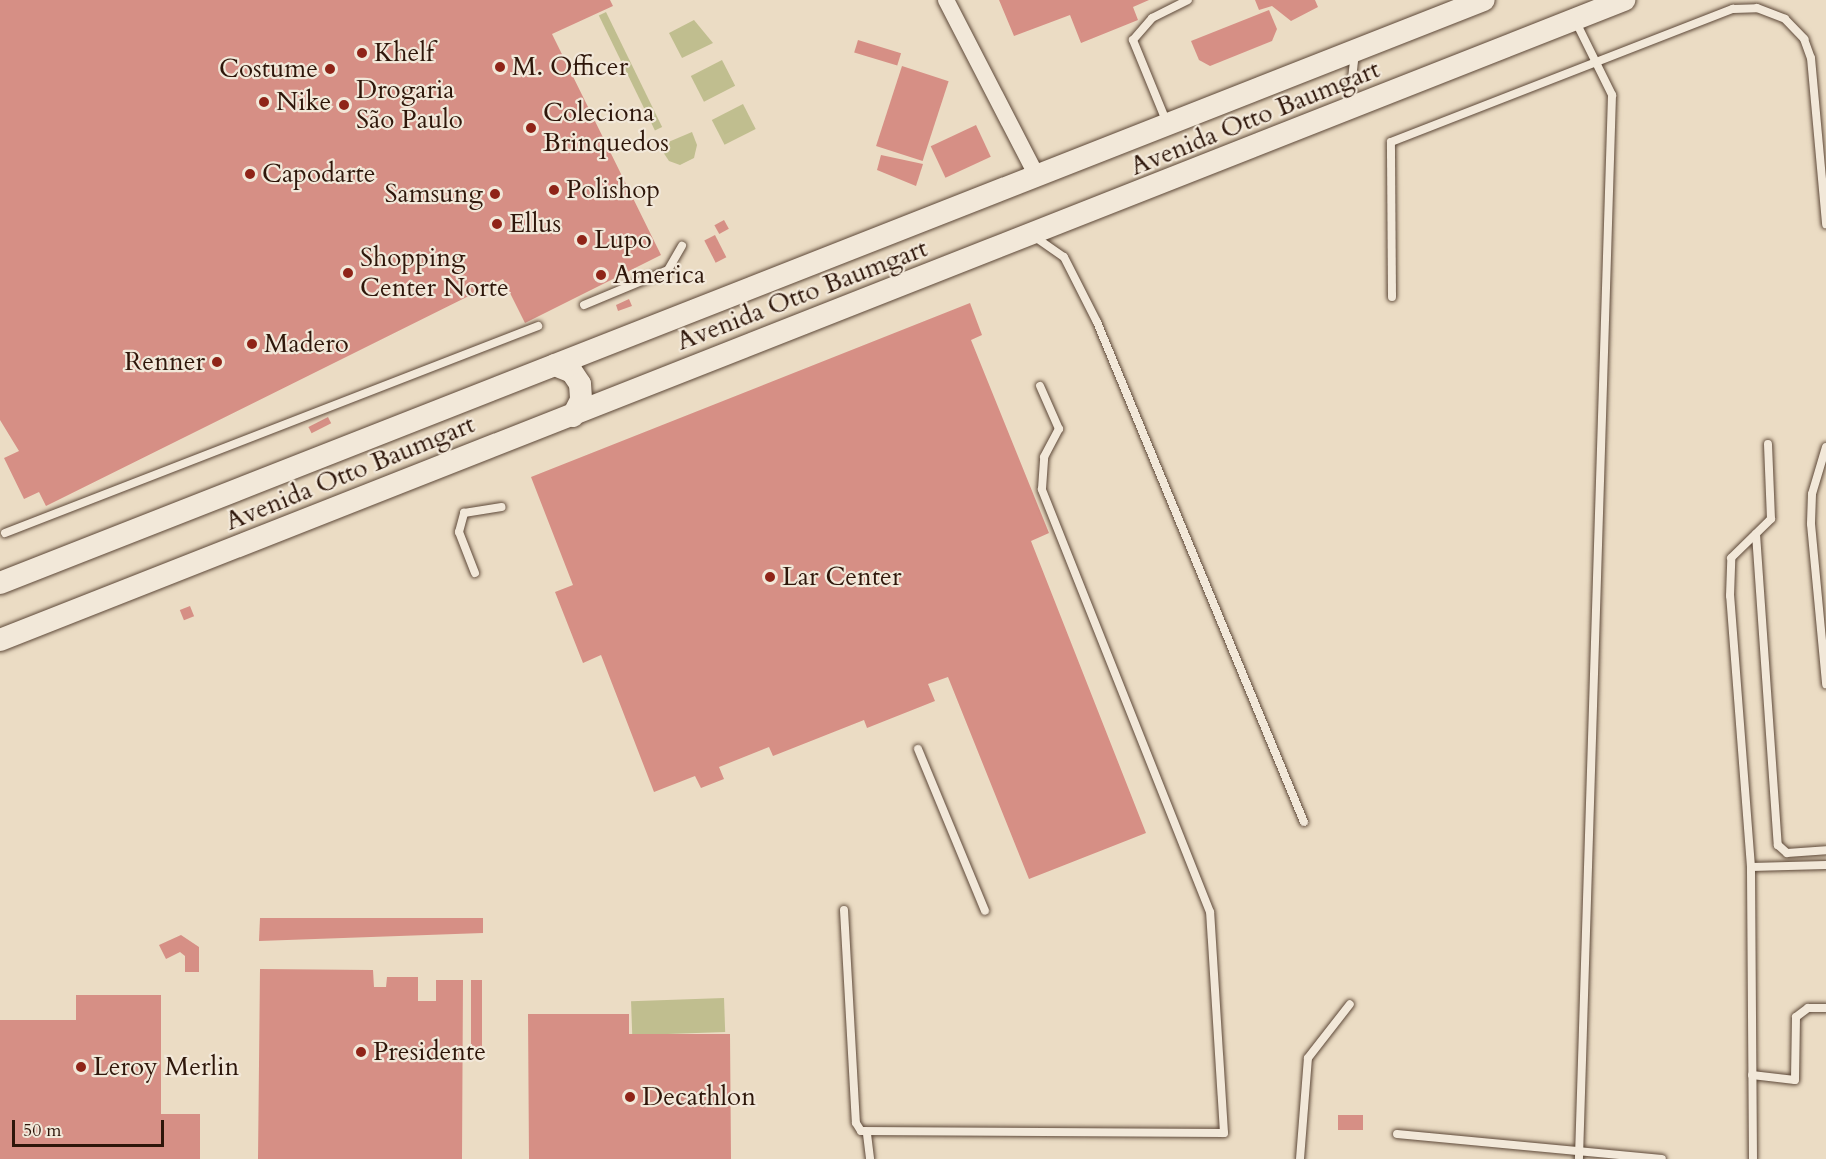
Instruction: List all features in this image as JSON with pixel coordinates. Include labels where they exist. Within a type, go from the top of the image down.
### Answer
[{"type":"main road","name":"Avenida Otto Baumgart","points":[[0,583],[1036,174],[1484,0]]},
{"type":"main road","name":"Avenida Otto Baumgart","points":[[0,640],[1348,112],[1589,10],[1624,0]]},
{"type":"main road","points":[[595,350],[590,380],[600,394],[614,399]]},
{"type":"main road","points":[[555,365],[572,372],[580,384],[581,400],[573,416]]},
{"type":"street","points":[[946,0],[1036,174]]},
{"type":"lane","points":[[1167,123],[1133,40],[1152,18],[1188,0]]},
{"type":"lane","points":[[1392,297],[1391,142],[1733,9],[1757,8],[1785,19],[1804,39],[1810,58],[1826,224]]},
{"type":"lane","points":[[1579,1155],[1612,95],[1596,62],[1589,10]]},
{"type":"lane","points":[[1348,112],[1355,52]]},
{"type":"lane","points":[[1031,236],[1064,257],[1097,322],[1304,822]]},
{"type":"lane","points":[[584,305],[668,270],[682,246]]},
{"type":"lane","points":[[5,533],[538,326]]},
{"type":"lane","points":[[867,1134],[1224,1133],[1210,912],[1042,489],[1044,457],[1059,429],[1040,386]]},
{"type":"lane","points":[[1753,1159],[1751,867],[1730,596],[1731,558],[1771,519],[1768,444]]},
{"type":"lane","points":[[1826,448],[1812,494],[1811,524],[1826,684]]},
{"type":"lane","points":[[475,573],[459,532],[464,513],[502,507]]},
{"type":"lane","points":[[1755,534],[1776,802],[1782,851],[1826,850]]},
{"type":"lane","points":[[918,749],[985,911]]},
{"type":"lane","points":[[1751,867],[1826,865]]},
{"type":"lane","points":[[844,910],[856,1123],[867,1134],[870,1159]]},
{"type":"lane","points":[[1300,1159],[1308,1058],[1350,1004]]},
{"type":"lane","points":[[1752,1076],[1795,1080],[1796,1017],[1808,1008],[1826,1008]]},
{"type":"lane","points":[[1396,1134],[1579,1155],[1662,1159]]},
{"type":"shaded area","points":[[606,12],[662,127],[655,131],[599,16]]},
{"type":"shaded area","points":[[694,20],[713,43],[682,58],[669,33]]},
{"type":"shaded area","points":[[722,60],[735,86],[704,102],[691,76]]},
{"type":"shaded area","points":[[743,104],[756,129],[725,145],[712,120]]},
{"type":"shaded area","points":[[692,132],[697,145],[694,158],[680,165],[669,161],[659,146]]},
{"type":"shaded area","points":[[724,998],[725,1032],[632,1035],[631,1001]]},
{"type":"building","name":"Shopping Center Norte","points":[[0,0],[610,0],[613,6],[552,34],[661,255],[525,323],[503,279],[46,506],[39,492],[24,499],[4,458],[19,451],[0,420]]},
{"type":"building","points":[[999,0],[1149,0],[1133,7],[1138,20],[1081,43],[1070,15],[1014,36]]},
{"type":"building","points":[[1255,0],[1315,0],[1318,7],[1291,21],[1272,6],[1259,10]]},
{"type":"building","points":[[1269,10],[1277,29],[1272,41],[1210,66],[1199,60],[1191,41]]},
{"type":"building","points":[[858,40],[901,53],[897,66],[854,52]]},
{"type":"building","points":[[902,66],[949,81],[923,161],[876,146]]},
{"type":"building","points":[[976,125],[991,157],[945,178],[931,146]]},
{"type":"building","points":[[881,155],[923,164],[916,186],[877,170]]},
{"type":"building","points":[[724,220],[729,229],[719,234],[714,225]]},
{"type":"building","points":[[715,235],[726,257],[716,263],[704,240]]},
{"type":"building","points":[[629,299],[632,306],[618,311],[616,305]]},
{"type":"building","points":[[970,303],[982,335],[971,340],[1049,533],[1031,541],[1146,833],[1029,879],[948,677],[928,684],[935,701],[867,728],[864,720],[773,756],[769,747],[719,767],[724,779],[701,788],[695,776],[654,792],[601,655],[583,663],[555,592],[573,585],[531,477]]},
{"type":"building","points":[[328,417],[331,423],[312,433],[308,427]]},
{"type":"building","points":[[190,606],[194,616],[184,620],[180,610]]},
{"type":"building","points":[[260,918],[483,918],[483,933],[259,941]]},
{"type":"building","points":[[181,935],[199,947],[199,972],[185,972],[185,956],[180,952],[166,959],[159,945]]},
{"type":"building","name":"Presidente","points":[[260,969],[373,970],[374,987],[386,987],[387,977],[418,977],[418,1001],[436,1001],[436,980],[463,980],[462,1159],[258,1159]]},
{"type":"building","points":[[471,980],[482,980],[482,1047],[471,1047]]},
{"type":"building","name":"Leroy Merlin","points":[[76,995],[161,995],[161,1114],[200,1114],[200,1159],[0,1159],[0,1020],[76,1020]]},
{"type":"building","name":"Decathlon","points":[[528,1014],[629,1014],[629,1034],[730,1034],[731,1159],[529,1159]]},
{"type":"building","points":[[1338,1115],[1363,1115],[1363,1130],[1338,1130]]},
{"type":"place","name":"Khelf","points":[[362,53]]},
{"type":"place","name":"M. Officer","points":[[500,67]]},
{"type":"place","name":"Costume","points":[[330,69]]},
{"type":"place","name":"Nike","points":[[264,102]]},
{"type":"place","name":"Drogaria São Paulo","points":[[344,105]]},
{"type":"place","name":"Coleciona Brinquedos","points":[[531,128]]},
{"type":"place","name":"Capodarte","points":[[250,174]]},
{"type":"place","name":"Polishop","points":[[554,190]]},
{"type":"place","name":"Samsung","points":[[495,194]]},
{"type":"place","name":"Ellus","points":[[497,224]]},
{"type":"place","name":"Lupo","points":[[582,240]]},
{"type":"place","name":"Shopping Center Norte","points":[[348,273]]},
{"type":"place","name":"America","points":[[601,275]]},
{"type":"place","name":"Madero","points":[[252,344]]},
{"type":"place","name":"Renner","points":[[217,362]]},
{"type":"place","name":"Lar Center","points":[[770,577]]},
{"type":"place","name":"Presidente","points":[[361,1052]]},
{"type":"place","name":"Leroy Merlin","points":[[81,1067]]},
{"type":"place","name":"Decathlon","points":[[630,1097]]}]
